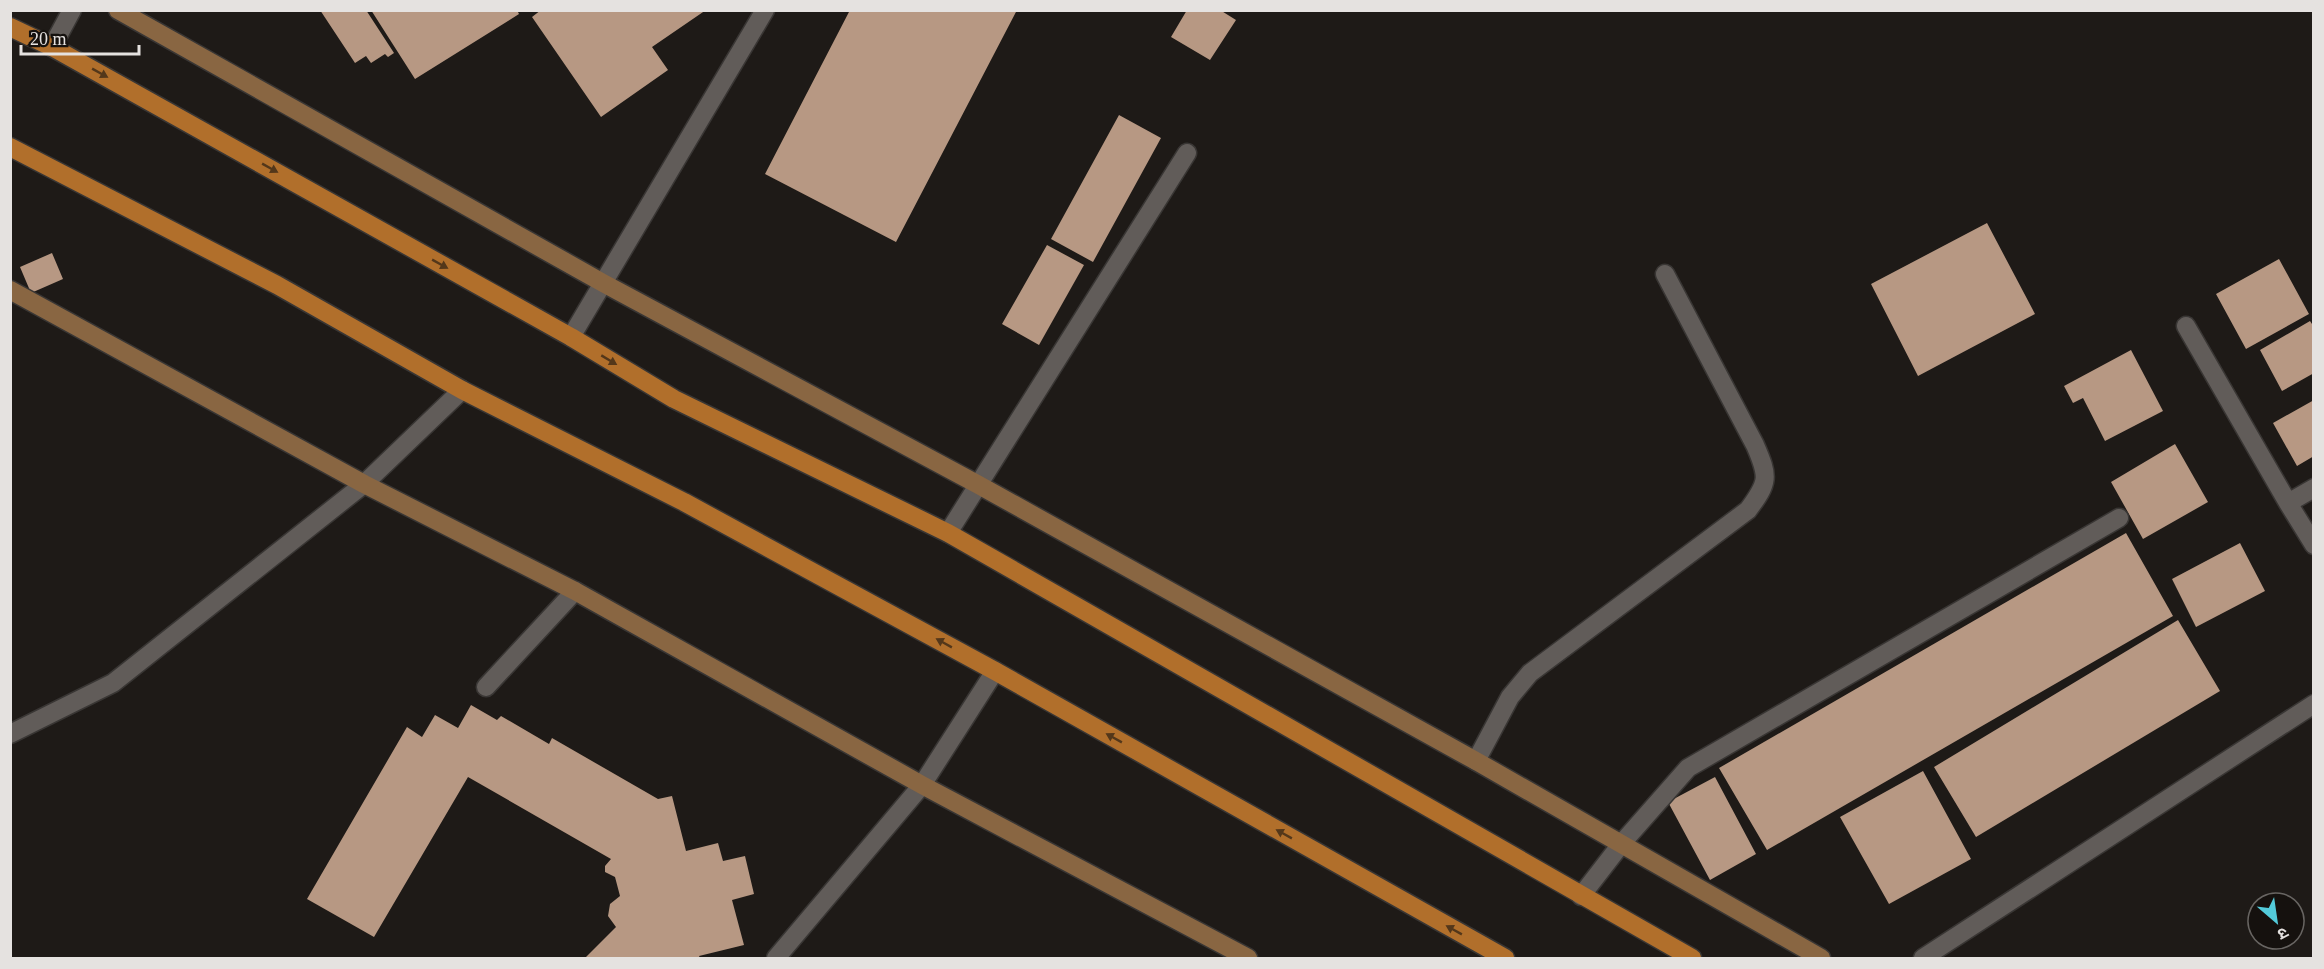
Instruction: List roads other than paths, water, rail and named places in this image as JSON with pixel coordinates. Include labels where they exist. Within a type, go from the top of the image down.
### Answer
[{"type":"main road","points":[[10,27],[52,47],[571,337],[674,399],[948,533],[1692,958]]},
{"type":"main road","points":[[10,147],[277,285],[462,390],[684,502],[995,671],[1505,958]]},
{"type":"street","points":[[52,47],[72,10]]},
{"type":"street","points":[[118,10],[603,284],[977,484],[1476,761],[1821,958]]},
{"type":"street","points":[[571,337],[765,10]]},
{"type":"street","points":[[948,533],[1187,153]]},
{"type":"street","points":[[1476,761],[1510,697],[1530,673],[1748,510],[1764,489],[1766,471],[1755,445],[1665,274]]},
{"type":"street","points":[[10,290],[364,484],[575,591],[922,785],[1248,958]]},
{"type":"street","points":[[2186,326],[2313,545]]},
{"type":"street","points":[[10,734],[113,683],[364,484],[462,390]]},
{"type":"street","points":[[2288,503],[2313,488]]},
{"type":"street","points":[[1581,896],[1622,843],[1688,768],[2119,518]]},
{"type":"street","points":[[486,687],[575,591]]},
{"type":"street","points":[[776,958],[922,785],[995,671]]},
{"type":"street","points":[[1923,958],[2313,704]]}]
